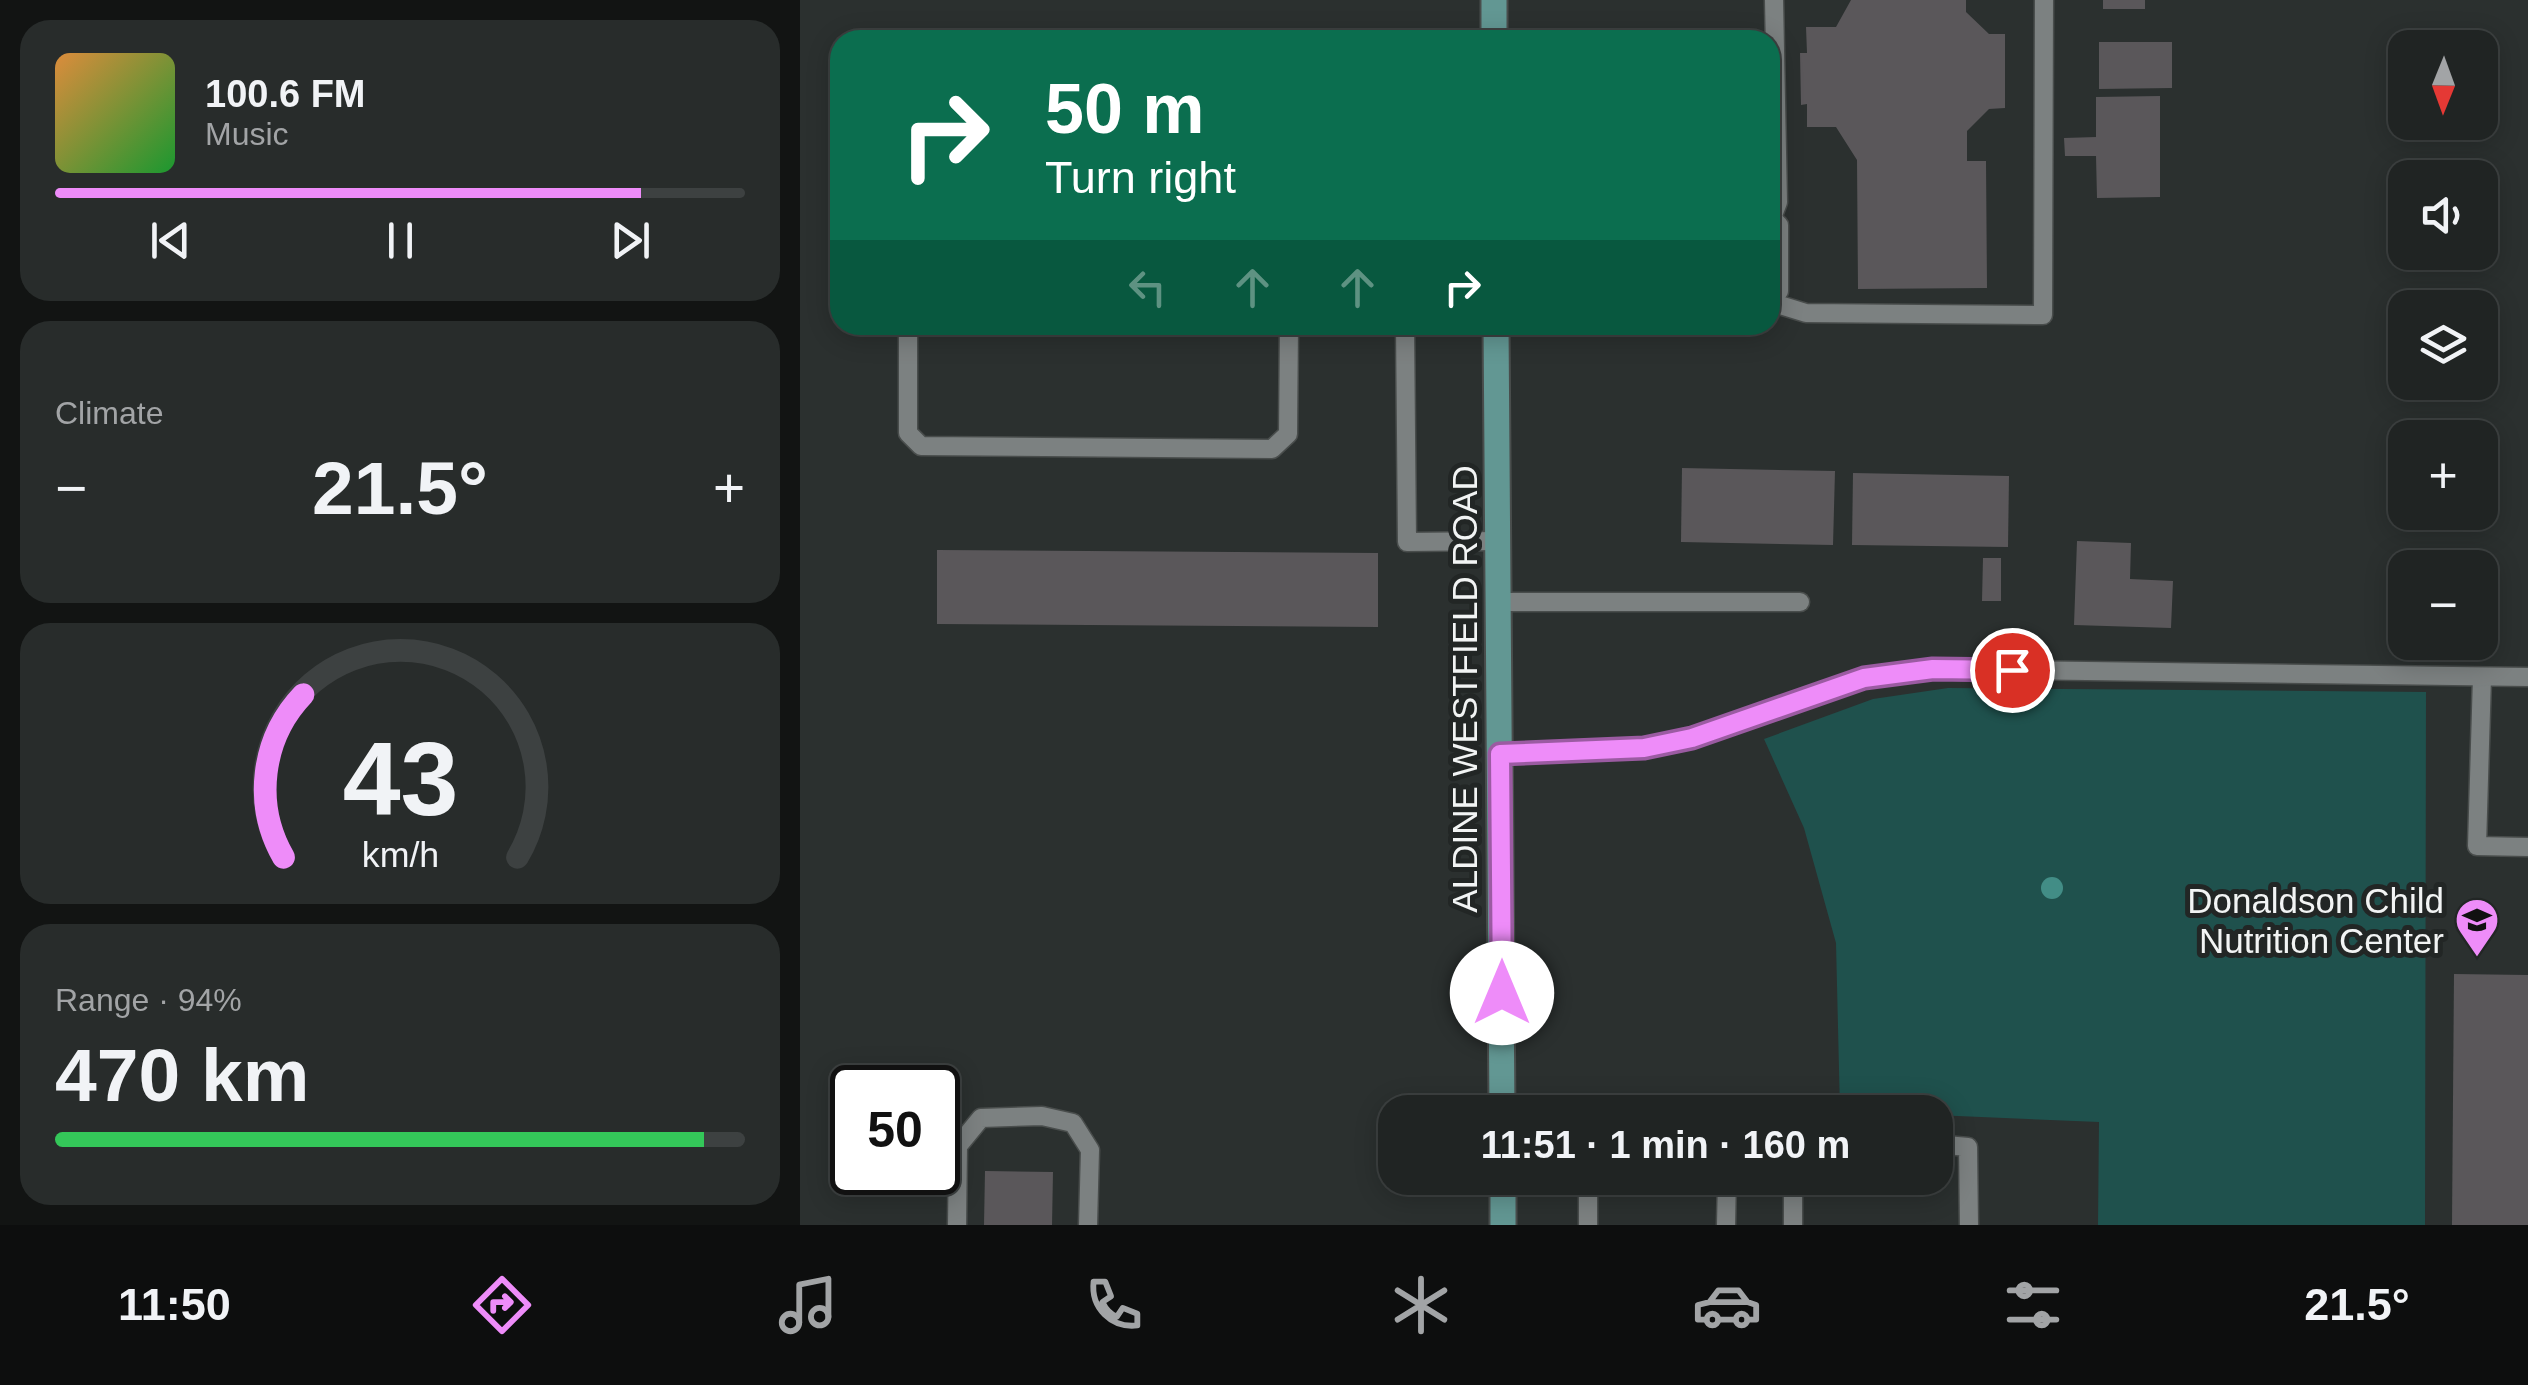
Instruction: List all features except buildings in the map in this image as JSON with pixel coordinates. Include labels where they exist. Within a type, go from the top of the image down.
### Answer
[{"type":"main road","points":[[1494,0],[1494,30]]},
{"type":"main road","name":"ALDINE WESTFIELD ROAD","points":[[1496,335],[1502,1095]]},
{"type":"main road","points":[[1503,1195],[1503,1225]]},
{"type":"lane","points":[[1774,0],[1775,30]]},
{"type":"lane","points":[[1780,304],[1806,314],[2043,316],[2044,0]]},
{"type":"lane","points":[[908,335],[908,433],[922,446],[1253,449],[1272,449],[1288,434],[1288,335]]},
{"type":"lane","points":[[1405,335],[1406,542],[1498,541]]},
{"type":"lane","points":[[1499,602],[1800,602]]},
{"type":"lane","points":[[1500,754],[1644,748],[1692,738],[1864,678],[1933,669],[2528,677]]},
{"type":"lane","points":[[2482,677],[2477,846],[2528,847]]},
{"type":"lane","points":[[958,1225],[958,1146],[981,1118],[1042,1116],[1072,1123],[1090,1150],[1088,1225]]},
{"type":"lane","points":[[1953,1146],[1968,1148],[1968,1225]]},
{"type":"lane","points":[[1588,1195],[1588,1225]]},
{"type":"lane","points":[[1726,1225],[1727,1195]]},
{"type":"lane","points":[[1793,1195],[1793,1225]]},
{"type":"shaded area","points":[[1948,688],[2426,692],[2425,1225],[2098,1225],[2099,1122],[1953,1116],[1953,1095],[1840,1095],[1836,943],[1804,828],[1764,739],[1873,699]]},
{"type":"place","name":"Donaldson Child Nutrition Center","points":[[2477,958]]},
{"type":"route","points":[[1502,993],[1500,754],[1644,748],[1692,738],[1864,678],[1933,669],[2012,670]]}]
